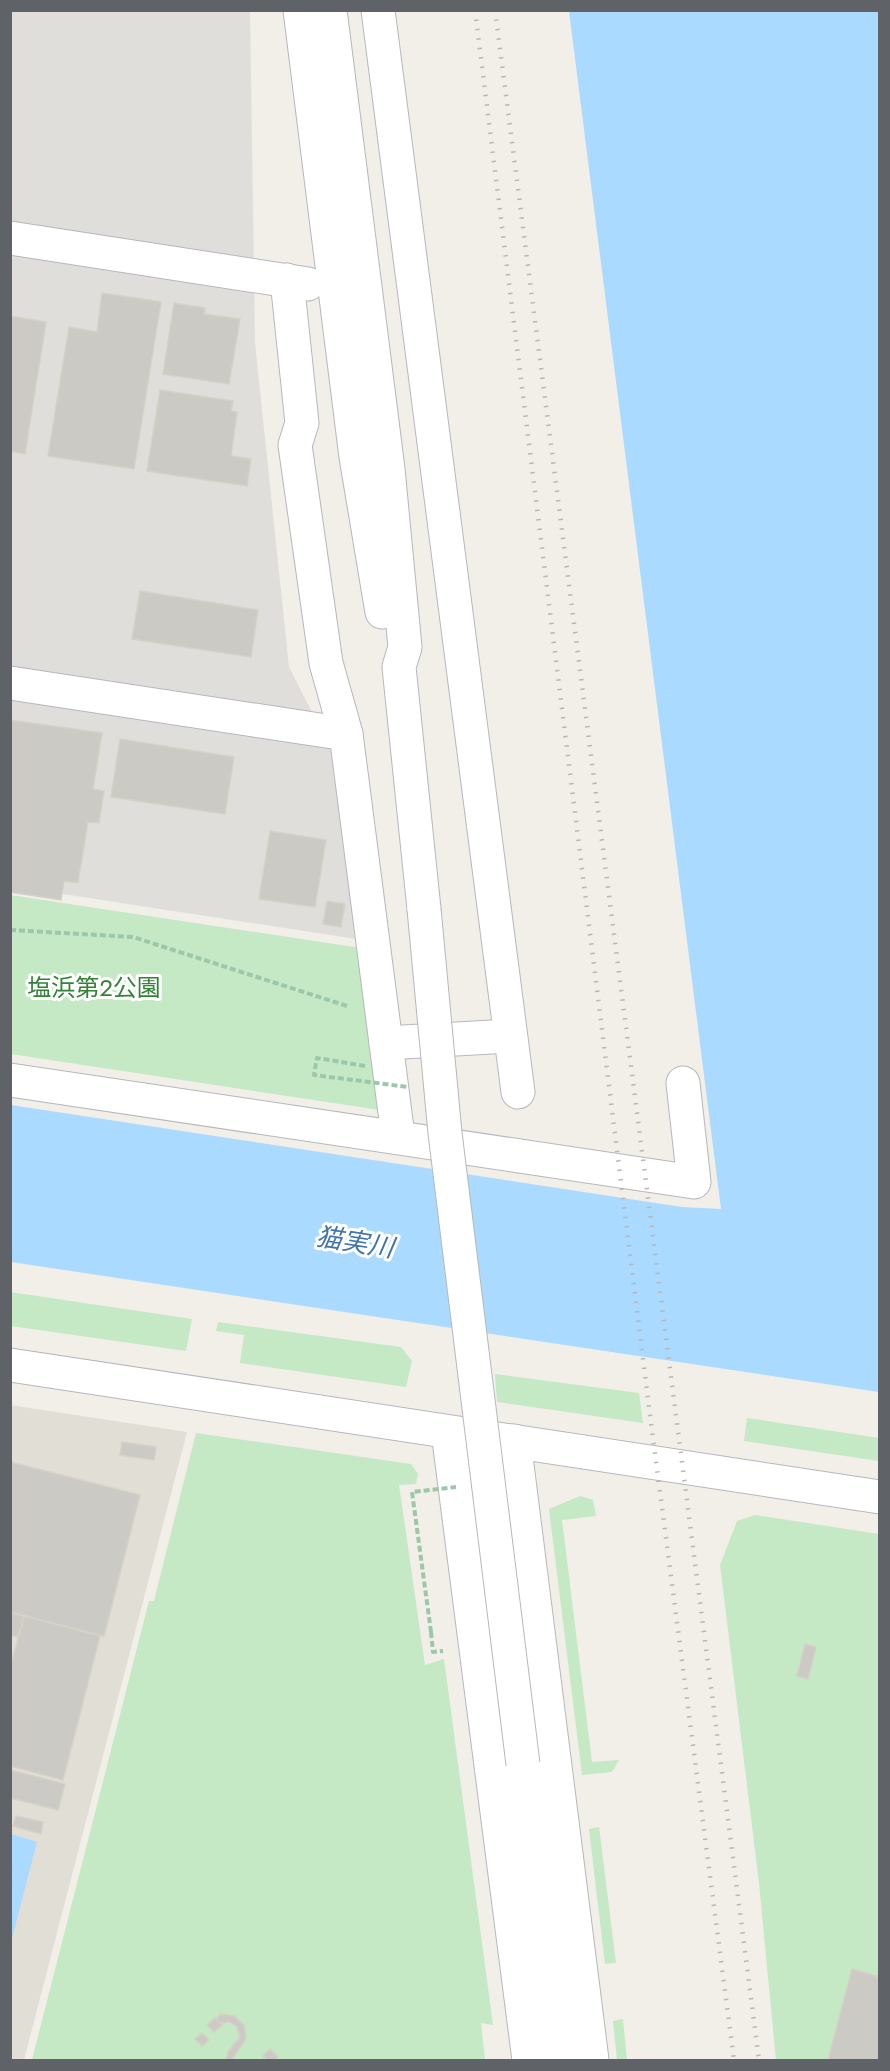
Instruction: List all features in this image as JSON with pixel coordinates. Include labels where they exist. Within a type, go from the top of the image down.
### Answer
[{"type":"street","points":[[300,10],[350,290],[388,469],[405,646],[399,667],[445,1133],[560,2061]]},
{"type":"street","points":[[330,10],[350,290]]},
{"type":"street","points":[[378,10],[496,1036],[518,1092]]},
{"type":"street","points":[[10,238],[350,290]]},
{"type":"street","points":[[288,280],[302,423],[295,445],[326,663],[346,734],[378,1042],[398,1136]]},
{"type":"street","points":[[10,683],[346,734]]},
{"type":"street","points":[[378,1042],[496,1036]]},
{"type":"street","points":[[10,1080],[398,1136],[694,1182],[682,1083]]},
{"type":"street","points":[[10,1365],[879,1497]]},
{"type":"street","points":[[448,1432],[529,2061]]},
{"type":"street","points":[[514,1441],[592,2061]]},
{"type":"path","points":[[10,930],[133,938],[378,1042]]},
{"type":"path","points":[[378,1042],[317,1058],[314,1075],[415,1088]]},
{"type":"path","points":[[451,1650],[433,1652],[412,1492],[459,1486]]},
{"type":"shaded area","points":[[10,11],[250,11],[255,343],[289,667],[333,754],[356,939],[11,886]]},
{"type":"shaded area","points":[[10,1405],[187,1432],[24,2060],[10,2060]]},
{"type":"green space","name":"塩浜第2公園","points":[[10,895],[361,948],[380,1110],[11,1054]]},
{"type":"green space","points":[[10,1292],[192,1319],[186,1351],[11,1326]]},
{"type":"green space","points":[[218,1322],[401,1347],[412,1361],[406,1387],[240,1363],[244,1335],[216,1331]]},
{"type":"green space","points":[[495,1374],[639,1393],[643,1423],[497,1402]]},
{"type":"green space","points":[[747,1418],[879,1438],[879,1461],[744,1441]]},
{"type":"green space","points":[[196,1433],[411,1464],[418,1474],[416,1484],[399,1485],[425,1665],[444,1659],[493,2025],[481,2023],[485,2060],[32,2060],[149,1601],[154,1601]]},
{"type":"green space","points":[[580,1496],[593,1500],[596,1516],[562,1520],[592,1762],[619,1760],[612,1772],[582,1775],[549,1509]]},
{"type":"green space","points":[[755,1515],[879,1534],[879,2060],[776,2060],[759,1883],[720,1565],[737,1521]]},
{"type":"green space","points":[[599,1827],[616,1963],[605,1964],[589,1829]]},
{"type":"green space","points":[[623,2019],[627,2060],[617,2060],[613,2021]]},
{"type":"water","name":"猫実川","points":[[569,11],[879,11],[879,1392],[11,1262],[11,1105],[682,1207],[721,1209]]},
{"type":"water","points":[[10,1834],[37,1842],[11,1942]]},
{"type":"building","points":[[102,293],[161,302],[134,469],[48,456],[69,327],[97,332]]},
{"type":"building","points":[[174,303],[205,308],[204,314],[240,319],[229,384],[163,374]]},
{"type":"building","points":[[10,316],[46,322],[25,454],[10,451]]},
{"type":"building","points":[[160,390],[233,401],[231,411],[237,412],[231,456],[251,459],[247,486],[147,471]]},
{"type":"building","points":[[140,591],[258,610],[251,657],[132,639]]},
{"type":"building","points":[[10,720],[102,733],[93,789],[104,791],[99,823],[88,822],[78,883],[64,881],[61,900],[10,892]]},
{"type":"building","points":[[120,739],[234,757],[225,814],[111,797]]},
{"type":"building","points":[[270,831],[326,840],[315,907],[259,899]]},
{"type":"building","points":[[327,901],[345,904],[341,927],[323,924]]},
{"type":"building","points":[[122,1442],[156,1447],[154,1460],[120,1455]]},
{"type":"building","points":[[10,1462],[140,1495],[104,1636],[10,1612]]},
{"type":"building","points":[[10,1613],[24,1616],[18,1637],[10,1635]]},
{"type":"building","points":[[24,1616],[100,1636],[63,1780],[10,1766],[10,1669]]},
{"type":"building","points":[[805,1644],[816,1647],[808,1679],[797,1676]]},
{"type":"building","points":[[10,1770],[65,1784],[58,1810],[10,1798]]},
{"type":"building","points":[[16,1816],[43,1822],[41,1834],[13,1826]]},
{"type":"building","points":[[852,1969],[880,1977],[880,2060],[828,2060]]},
{"type":"building","points":[[221,2014],[234,2016],[244,2025],[246,2038],[232,2060],[226,2060],[228,2052],[240,2037],[237,2027],[230,2022],[221,2023],[216,2019]]},
{"type":"building","points":[[215,2018],[222,2025],[214,2032],[207,2025]]},
{"type":"building","points":[[202,2033],[209,2040],[202,2046],[195,2039]]},
{"type":"building","points":[[270,2049],[278,2057],[275,2060],[267,2060],[263,2056]]},
{"type":"railway","points":[[475,10],[650,1415],[734,2060]]},
{"type":"railway","points":[[495,10],[759,2060]]}]
